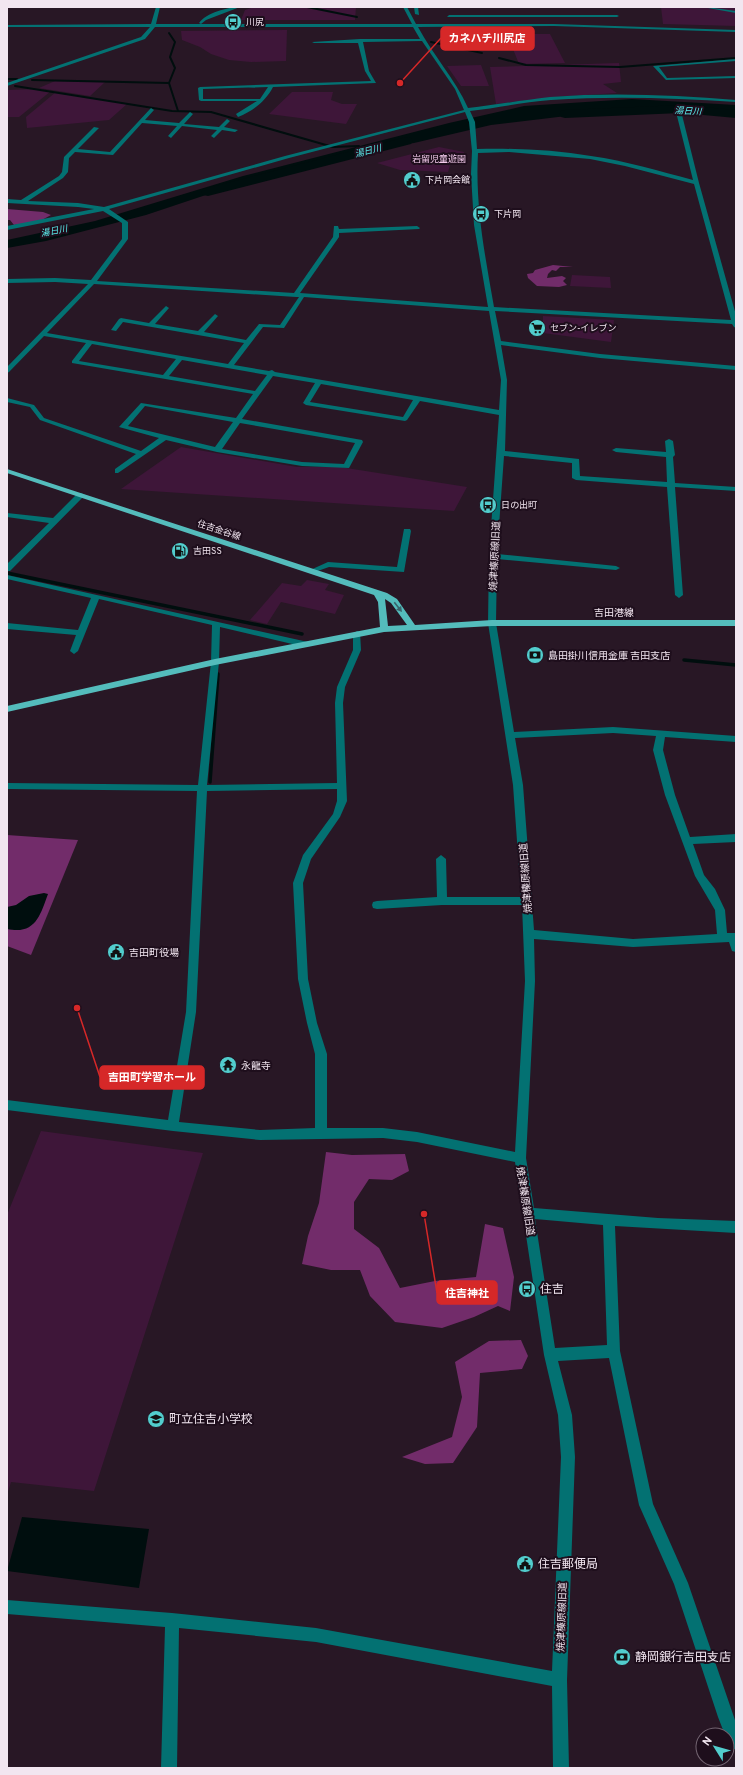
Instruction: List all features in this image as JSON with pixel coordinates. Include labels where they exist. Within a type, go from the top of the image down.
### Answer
[{"type":"main road","name":"住吉金谷線","points":[[7,471],[388,597],[394,601],[412,626]]},
{"type":"main road","points":[[378,594],[382,602],[384,629]]},
{"type":"main road","name":"吉田港線","points":[[492,623],[736,623]]},
{"type":"main road","points":[[7,709],[214,662],[384,629],[412,626],[492,623]]},
{"type":"street","points":[[7,85],[134,42],[148,35],[158,7]]},
{"type":"street","points":[[201,23],[204,19],[238,7]]},
{"type":"street","name":"焼津榛原線旧道","points":[[405,7],[423,40],[457,89],[468,111],[474,132],[474,174],[477,225],[504,380],[501,453],[493,556],[492,623],[518,785],[529,934],[530,982],[520,1158],[550,1356],[565,1414],[568,1456],[559,1680],[561,1768]]},
{"type":"street","points":[[416,7],[417,14]]},
{"type":"street","points":[[708,7],[736,12]]},
{"type":"street","points":[[451,24],[449,14],[616,14],[624,27]]},
{"type":"street","points":[[551,14],[554,25]]},
{"type":"street","points":[[7,24],[451,24],[554,25],[736,31]]},
{"type":"street","points":[[153,24],[415,25]]},
{"type":"street","points":[[624,27],[662,26],[736,28]]},
{"type":"street","points":[[262,100],[200,100],[200,88],[271,87],[374,82],[367,71],[360,40]]},
{"type":"street","points":[[314,42],[423,40]]},
{"type":"street","points":[[736,60],[655,66],[666,79],[736,77]]},
{"type":"street","points":[[238,115],[262,100],[271,87]]},
{"type":"street","points":[[7,228],[104,209],[330,146],[468,111],[549,100],[604,96],[684,96],[736,101]]},
{"type":"street","points":[[73,150],[111,154],[151,110]]},
{"type":"street","points":[[171,136],[190,114]]},
{"type":"street","points":[[7,281],[32,280],[92,283],[735,323],[696,183],[680,116]]},
{"type":"street","points":[[141,121],[234,130]]},
{"type":"street","points":[[214,136],[227,121]]},
{"type":"street","points":[[22,202],[61,177],[65,172],[66,158],[96,128]]},
{"type":"street","points":[[475,151],[509,150],[590,157],[626,164],[696,183]]},
{"type":"street","points":[[7,200],[78,205],[104,209],[125,222],[126,233],[125,240],[92,283],[7,371]]},
{"type":"street","points":[[230,365],[261,325],[282,327],[299,295],[336,237],[336,229],[417,228]]},
{"type":"street","points":[[151,325],[166,308]]},
{"type":"street","points":[[200,333],[215,316]]},
{"type":"street","points":[[114,330],[121,320],[248,342]]},
{"type":"street","points":[[43,334],[319,380],[502,413]]},
{"type":"street","points":[[91,342],[74,362],[256,394]]},
{"type":"street","points":[[497,344],[600,356],[736,368]]},
{"type":"street","points":[[164,378],[181,357]]},
{"type":"street","points":[[217,450],[272,372]]},
{"type":"street","points":[[319,380],[306,403],[405,420],[418,398]]},
{"type":"street","points":[[7,400],[32,406],[42,419],[142,454]]},
{"type":"street","points":[[144,404],[360,442],[346,466],[302,464],[217,450],[164,438],[123,427],[144,404]]},
{"type":"street","points":[[118,470],[164,438]]},
{"type":"street","points":[[669,441],[678,595]]},
{"type":"street","points":[[616,450],[671,455]]},
{"type":"street","points":[[501,453],[576,461],[576,478],[736,489]]},
{"type":"street","points":[[9,566],[81,495]]},
{"type":"street","points":[[7,515],[55,521]]},
{"type":"street","points":[[312,571],[328,564],[401,570],[407,531]]},
{"type":"street","points":[[493,556],[616,568]]},
{"type":"street","points":[[7,577],[305,644]]},
{"type":"street","points":[[74,651],[96,596]]},
{"type":"street","points":[[173,1126],[191,1012],[202,788],[214,662],[216,623]]},
{"type":"street","points":[[7,626],[81,633]]},
{"type":"street","points":[[321,1133],[321,1054],[312,1023],[303,979],[298,883],[306,858],[337,815],[342,802],[340,692],[357,650],[357,634]]},
{"type":"street","points":[[511,734],[613,730],[736,739]]},
{"type":"street","points":[[661,734],[658,750],[670,795],[700,876],[711,892],[736,948]]},
{"type":"street","points":[[7,786],[202,788],[341,786]]},
{"type":"street","points":[[687,841],[736,838]]},
{"type":"street","points":[[441,859],[442,901]]},
{"type":"street","points":[[377,905],[442,901],[526,901]]},
{"type":"street","points":[[529,934],[633,943],[730,937]]},
{"type":"street","points":[[7,1105],[173,1126],[260,1135],[383,1133],[417,1137],[520,1158]]},
{"type":"street","points":[[528,1213],[692,1226],[736,1227]]},
{"type":"street","points":[[609,1220],[614,1351],[646,1505],[681,1583],[726,1717],[736,1742]]},
{"type":"street","points":[[550,1356],[614,1351]]},
{"type":"street","points":[[7,1607],[172,1620],[316,1635],[559,1680]]},
{"type":"street","points":[[169,1768],[172,1620]]},
{"type":"green space","points":[[254,7],[356,7],[355,20],[241,20],[245,10]]},
{"type":"green space","points":[[661,7],[736,8],[736,26],[663,24]]},
{"type":"green space","points":[[287,30],[286,61],[251,62],[229,60],[211,54],[200,47],[182,40],[181,31]]},
{"type":"green space","points":[[507,34],[550,34],[565,63],[519,64]]},
{"type":"green space","points":[[619,63],[621,82],[603,84],[617,93],[555,97],[496,104],[490,67]]},
{"type":"green space","points":[[481,65],[489,86],[461,86],[447,66]]},
{"type":"green space","points":[[55,81],[105,82],[90,96],[39,88]]},
{"type":"green space","points":[[36,89],[51,91],[19,117],[7,117],[7,90]]},
{"type":"green space","points":[[56,92],[127,104],[109,120],[27,128],[26,117]]},
{"type":"green space","points":[[292,92],[333,92],[331,100],[342,104],[357,104],[346,124],[269,114]]},
{"type":"green space","name":"岩留児童遊園","points":[[439,147],[464,152],[463,160],[451,162],[448,172],[400,170],[377,163]]},
{"type":"green space","points":[[572,275],[610,277],[611,288],[570,286]]},
{"type":"green space","points":[[543,316],[614,320],[611,342],[543,333]]},
{"type":"green space","points":[[181,447],[297,467],[340,467],[467,487],[454,511],[121,489]]},
{"type":"green space","points":[[307,580],[329,584],[325,590],[344,595],[335,614],[281,602],[267,624],[250,620],[282,583],[301,586]]},
{"type":"green space","points":[[41,1131],[203,1153],[94,1491],[11,1482],[7,1495],[7,1215]]},
{"type":"shaded area","points":[[7,209],[43,212],[51,215],[40,221],[14,225],[10,220],[7,220]]},
{"type":"shaded area","points":[[553,265],[573,267],[560,267],[556,271],[552,270],[548,274],[547,278],[562,276],[566,278],[563,281],[567,285],[559,287],[537,286],[528,278],[527,274]]},
{"type":"shaded area","points":[[7,835],[78,840],[31,955],[7,946]]},
{"type":"shaded area","points":[[326,1152],[352,1155],[405,1154],[409,1171],[392,1180],[369,1179],[354,1202],[354,1229],[379,1248],[400,1288],[435,1281],[476,1277],[485,1224],[503,1228],[514,1277],[510,1311],[498,1306],[474,1317],[442,1328],[395,1322],[370,1296],[360,1270],[331,1270],[302,1264],[308,1236],[319,1203]]},
{"type":"shaded area","points":[[521,1340],[528,1356],[522,1369],[480,1373],[477,1427],[453,1463],[425,1464],[402,1457],[452,1437],[462,1397],[455,1362],[489,1341]]},
{"type":"water","points":[[632,99],[736,105],[736,115],[667,107],[600,112],[491,125],[414,143],[374,149],[269,174],[146,215],[46,241],[7,248],[7,240],[95,221],[243,176],[449,123],[524,106]]},
{"type":"water","points":[[44,893],[48,894],[42,910],[35,922],[24,929],[7,929],[7,907],[16,905],[29,896]]},
{"type":"water","points":[[22,1517],[149,1529],[139,1588],[7,1571]]},
{"type":"waterway","points":[[307,7],[357,17]]},
{"type":"waterway","points":[[169,33],[175,42],[170,57],[175,68],[169,83]]},
{"type":"waterway","points":[[431,42],[482,53]]},
{"type":"waterway","points":[[499,58],[526,65],[620,67],[736,58]]},
{"type":"waterway","points":[[7,79],[17,79]]},
{"type":"waterway","points":[[32,80],[169,83]]},
{"type":"waterway","points":[[169,83],[178,111]]},
{"type":"waterway","points":[[15,86],[172,111],[211,112],[333,147],[359,146]]},
{"type":"waterway","name":"湯日川","points":[[565,114],[681,109],[736,114]]},
{"type":"waterway","name":"湯日川","points":[[208,192],[406,141]]},
{"type":"waterway","points":[[7,573],[302,634]]},
{"type":"waterway","points":[[684,660],[736,665]]},
{"type":"waterway","points":[[210,782],[218,674]]},
{"type":"place","name":"川尻","points":[[233,22]]},
{"type":"place","name":"カネハチ川尻店","points":[[400,83]]},
{"type":"place","name":"下片岡会館","points":[[412,180]]},
{"type":"place","name":"下片岡","points":[[481,214]]},
{"type":"place","name":"セブン-イレブン","points":[[537,328]]},
{"type":"place","name":"日の出町","points":[[488,505]]},
{"type":"place","name":"吉田SS","points":[[180,551]]},
{"type":"place","name":"島田掛川信用金庫 吉田支店","points":[[535,655]]},
{"type":"place","name":"吉田町役場","points":[[116,952]]},
{"type":"place","name":"吉田町学習ホール","points":[[77,1008]]},
{"type":"place","name":"永龍寺","points":[[228,1065]]},
{"type":"place","name":"住吉神社","points":[[424,1214]]},
{"type":"place","name":"住吉","points":[[527,1289]]},
{"type":"place","name":"町立住吉小学校","points":[[156,1419]]},
{"type":"place","name":"住吉郵便局","points":[[525,1564]]},
{"type":"place","name":"静岡銀行吉田支店","points":[[622,1657]]}]
